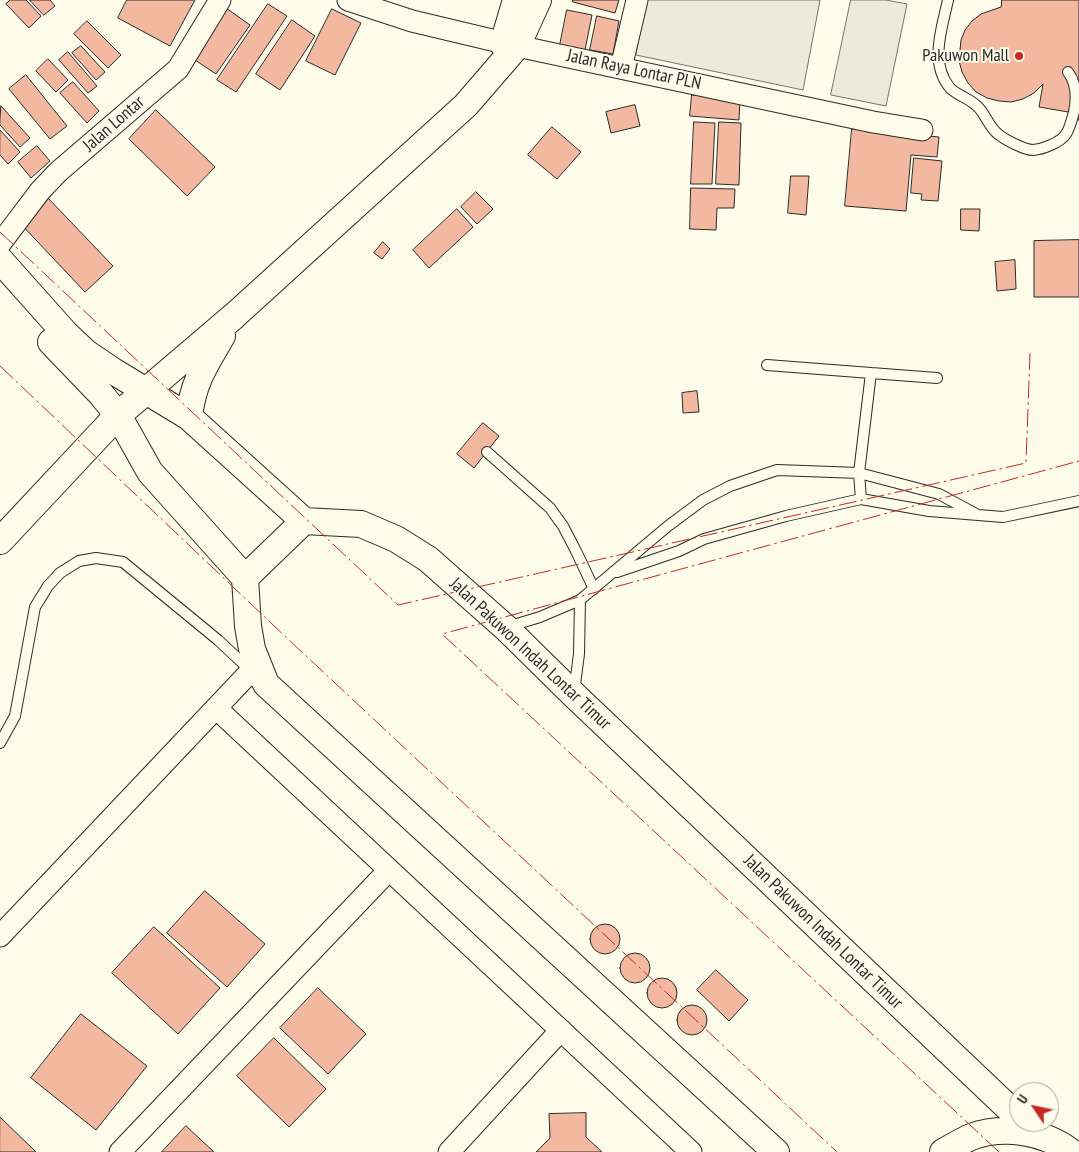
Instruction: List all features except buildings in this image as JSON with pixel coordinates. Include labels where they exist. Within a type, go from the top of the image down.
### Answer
[{"type":"street","name":"Jalan Lontar","points":[[0,244],[40,191],[58,172],[178,69],[220,0]]},
{"type":"street","name":"Jalan Raya Lontar PLN","points":[[348,0],[507,50],[620,68],[873,122],[922,130]]},
{"type":"street","points":[[507,50],[516,0]]},
{"type":"street","points":[[0,541],[118,415],[234,316],[466,105],[507,50],[538,0]]},
{"type":"street","points":[[620,68],[637,0]]},
{"type":"street","points":[[0,260],[66,334],[85,352],[189,417],[304,521],[245,578]]},
{"type":"street","points":[[0,286],[100,392],[118,415],[150,472],[245,578],[252,650],[259,677],[776,1152]]},
{"type":"street","points":[[189,417],[192,396],[200,373],[234,316]]},
{"type":"street","name":"Jalan Pakuwon Indah Lontar Timur","points":[[304,521],[361,524],[396,539],[428,559],[506,628],[1009,1109]]},
{"type":"street","points":[[0,936],[216,708],[259,677]]},
{"type":"street","points":[[216,708],[691,1152]]},
{"type":"street","points":[[120,1152],[389,870]]},
{"type":"street","points":[[449,1152],[561,1030]]},
{"type":"street","points":[[943,1152],[972,1137],[1009,1129]]},
{"type":"street","points":[[1038,1132],[1071,1152]]},
{"type":"lane","points":[[948,0],[938,49],[941,71],[950,87],[963,98],[978,106],[998,134],[1009,141],[1032,150],[1050,145],[1067,133],[1075,109],[1076,96],[1074,80],[1068,72]]},
{"type":"lane","points":[[767,365],[937,378]]},
{"type":"lane","points":[[862,499],[859,473],[871,373]]},
{"type":"lane","points":[[487,452],[550,508],[563,526],[594,589]]},
{"type":"lane","points":[[506,628],[540,617],[580,600],[696,505],[730,486],[778,470],[859,473],[939,494],[976,514]]},
{"type":"lane","points":[[612,574],[679,551],[704,539],[786,516],[862,499],[929,511],[1003,517],[1079,501]]},
{"type":"lane","points":[[0,743],[14,716],[35,607],[54,579],[79,561],[96,558],[123,562],[218,640],[259,677]]},
{"type":"lane","points":[[574,694],[579,654],[580,600]]},
{"type":"shaded area","points":[[647,0],[820,0],[803,90],[636,55]]},
{"type":"shaded area","points":[[851,0],[886,0],[907,4],[886,106],[831,95]]},
{"type":"power","points":[[0,232],[398,605],[1026,463],[1030,353]]},
{"type":"power","points":[[0,366],[289,640],[837,1152]]},
{"type":"power","points":[[999,1152],[442,634],[1079,461]]},
{"type":"place","name":"Pakuwon Mall","points":[[1019,56]]}]
